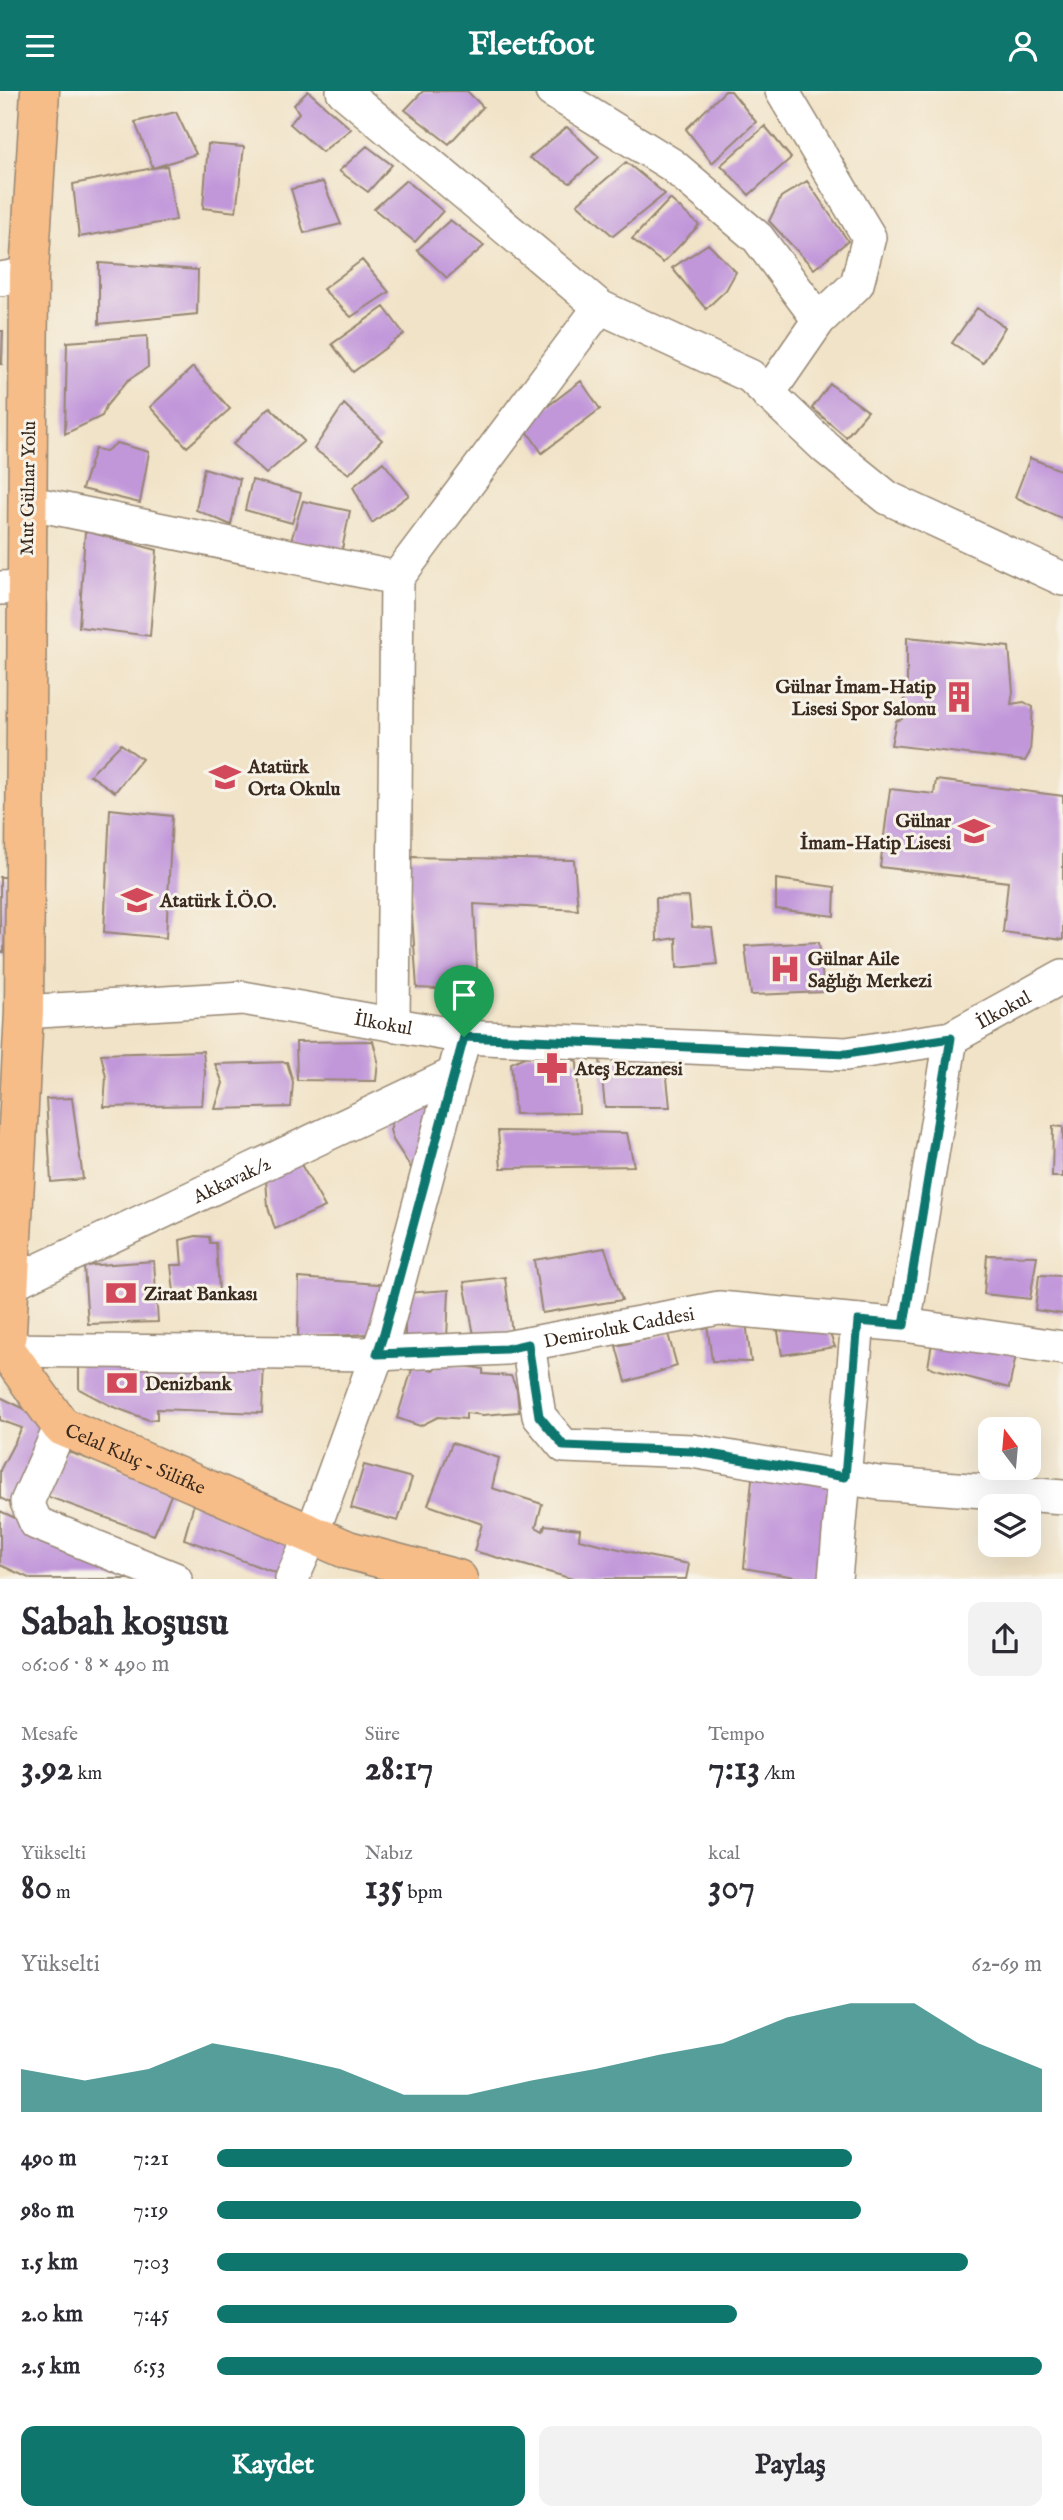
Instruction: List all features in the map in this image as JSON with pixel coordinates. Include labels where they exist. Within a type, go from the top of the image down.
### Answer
[{"type":"main road","name":"Mut Gülnar Yolu","points":[[12,994],[13,588],[26,502],[15,277],[40,91]]},
{"type":"main road","points":[[3,1350],[10,1284],[6,1243],[12,994]]},
{"type":"main road","name":"Celal Kılıç - Silifke","points":[[3,1350],[61,1426],[348,1550],[458,1579]]},
{"type":"street","points":[[343,91],[600,307],[750,376],[826,448],[888,498],[1063,579]]},
{"type":"street","points":[[552,91],[672,165],[758,238],[819,320]]},
{"type":"street","points":[[768,394],[819,320],[856,284],[869,237],[782,91]]},
{"type":"street","points":[[393,1024],[397,578],[600,307]]},
{"type":"street","points":[[26,502],[397,578]]},
{"type":"street","name":"İlkokul","points":[[12,994],[243,997],[464,1037],[846,1054],[951,1038],[1063,976]]},
{"type":"street","points":[[292,1579],[312,1534],[384,1333],[464,1037]]},
{"type":"street","points":[[904,1325],[951,1038]]},
{"type":"street","name":"Akkavak/2","points":[[10,1284],[454,1074]]},
{"type":"street","name":"Demiroluk Caddesi","points":[[3,1350],[377,1354],[506,1349],[719,1308],[904,1325],[1063,1348]]},
{"type":"street","points":[[835,1579],[858,1321]]},
{"type":"street","points":[[528,1344],[539,1416],[564,1446],[692,1451],[878,1483],[1063,1497]]},
{"type":"street","points":[[61,1426],[27,1502],[36,1523],[175,1579]]},
{"type":"building","points":[[308,91],[351,129],[322,152],[290,124],[299,113],[294,105]]},
{"type":"building","points":[[423,91],[467,91],[483,107],[449,144],[405,110]]},
{"type":"building","points":[[725,91],[731,91],[756,122],[712,163],[686,129]]},
{"type":"building","points":[[176,112],[196,154],[153,168],[135,122]]},
{"type":"building","points":[[765,126],[791,158],[749,195],[721,165]]},
{"type":"building","points":[[567,127],[599,157],[570,183],[529,158]]},
{"type":"building","points":[[208,144],[244,147],[236,212],[203,208]]},
{"type":"building","points":[[367,146],[392,165],[368,192],[339,171]]},
{"type":"building","points":[[626,162],[665,194],[613,236],[577,204]]},
{"type":"building","points":[[167,166],[176,220],[79,237],[73,184]]},
{"type":"building","points":[[406,180],[443,211],[415,242],[374,209]]},
{"type":"building","points":[[807,181],[848,241],[814,269],[769,221],[781,197]]},
{"type":"building","points":[[323,182],[341,224],[304,233],[291,189]]},
{"type":"building","points":[[670,199],[699,225],[663,263],[632,239]]},
{"type":"building","points":[[450,220],[484,246],[447,278],[417,250]]},
{"type":"building","points":[[708,244],[736,272],[726,290],[706,309],[672,268]]},
{"type":"building","points":[[362,260],[389,292],[351,317],[323,289]]},
{"type":"building","points":[[99,263],[198,270],[197,314],[99,324]]},
{"type":"building","points":[[384,307],[404,334],[353,372],[332,344]]},
{"type":"building","points":[[977,308],[1005,327],[983,363],[952,343]]},
{"type":"building","points":[[0,331],[3,331],[2,364],[0,364]]},
{"type":"building","points":[[147,336],[148,367],[127,381],[106,406],[102,416],[65,434],[67,342]]},
{"type":"building","points":[[193,367],[230,409],[187,447],[150,407]]},
{"type":"building","points":[[581,381],[600,409],[542,453],[523,425]]},
{"type":"building","points":[[830,384],[868,411],[846,437],[812,408]]},
{"type":"building","points":[[344,404],[382,440],[349,474],[314,449]]},
{"type":"building","points":[[270,407],[304,441],[266,474],[233,444]]},
{"type":"building","points":[[117,443],[149,452],[140,503],[82,489],[95,449],[106,451]]},
{"type":"building","points":[[1030,458],[1063,471],[1063,519],[1015,497]]},
{"type":"building","points":[[383,462],[409,495],[372,523],[353,487]]},
{"type":"building","points":[[204,468],[240,479],[231,525],[196,510]]},
{"type":"building","points":[[252,480],[301,493],[292,523],[245,510]]},
{"type":"building","points":[[303,501],[350,511],[341,554],[290,544]]},
{"type":"building","points":[[85,531],[157,550],[150,636],[79,627]]},
{"type":"building","name":"Gülnar İmam-Hatip Lisesi Spor Salonu","points":[[907,637],[1009,647],[1013,692],[1011,704],[1024,702],[1033,707],[1030,752],[1025,761],[891,745],[896,721],[902,719],[907,680]]},
{"type":"building","points":[[121,744],[142,759],[115,792],[90,775]]},
{"type":"building","name":"Gülnar İmam-Hatip Lisesi","points":[[936,780],[1063,796],[1063,940],[1003,932],[1008,882],[880,867],[890,789],[934,794]]},
{"type":"building","name":"Atatürk İ.Ö.O.","points":[[110,809],[172,816],[166,938],[104,932]]},
{"type":"building","points":[[408,857],[574,860],[578,910],[474,904],[478,991],[417,988]]},
{"type":"building","points":[[0,877],[6,877],[4,952],[0,952]]},
{"type":"building","name":"Gülnar İmam-Hatip Lisesi","points":[[776,879],[835,887],[834,916],[776,909]]},
{"type":"building","points":[[689,897],[692,927],[712,928],[717,964],[677,968],[676,938],[657,941],[656,898]]},
{"type":"building","name":"Gülnar Aile Sağlığı Merkezi","points":[[819,942],[824,992],[751,995],[745,946]]},
{"type":"building","points":[[373,1041],[378,1061],[376,1081],[297,1080],[296,1042]]},
{"type":"building","points":[[203,1051],[205,1073],[202,1105],[104,1107],[106,1077],[101,1054]]},
{"type":"building","points":[[531,1054],[562,1056],[577,1061],[579,1113],[515,1114],[511,1063]]},
{"type":"building","points":[[600,1059],[665,1059],[670,1107],[605,1107]]},
{"type":"building","points":[[287,1062],[293,1082],[291,1107],[215,1109],[223,1083],[215,1064]]},
{"type":"building","points":[[444,1096],[415,1174],[393,1140],[390,1130],[394,1116]]},
{"type":"building","points":[[72,1098],[83,1179],[51,1182],[46,1099]]},
{"type":"building","points":[[1053,1126],[1063,1127],[1063,1177],[1052,1177]]},
{"type":"building","points":[[498,1131],[627,1133],[634,1166],[501,1168]]},
{"type":"building","points":[[298,1159],[325,1207],[275,1229],[268,1207],[266,1179]]},
{"type":"building","points":[[196,1236],[209,1237],[210,1243],[216,1243],[219,1291],[174,1292],[171,1265],[182,1265],[180,1240]]},
{"type":"building","points":[[605,1248],[622,1300],[542,1313],[534,1260]]},
{"type":"building","points":[[987,1255],[1037,1256],[1030,1299],[984,1294]]},
{"type":"building","points":[[154,1261],[158,1322],[88,1324],[84,1266]]},
{"type":"building","points":[[1039,1275],[1063,1276],[1063,1314],[1035,1310]]},
{"type":"building","points":[[505,1277],[512,1334],[474,1335],[464,1282]]},
{"type":"building","points":[[299,1278],[390,1285],[385,1333],[298,1338]]},
{"type":"building","points":[[449,1290],[447,1339],[405,1341],[405,1293]]},
{"type":"building","points":[[936,1319],[1018,1346],[1009,1388],[928,1367]]},
{"type":"building","points":[[776,1320],[825,1322],[835,1347],[782,1355]]},
{"type":"building","points":[[746,1322],[751,1362],[712,1361],[707,1324]]},
{"type":"building","points":[[668,1334],[677,1366],[626,1382],[616,1346]]},
{"type":"building","points":[[79,1354],[264,1362],[262,1413],[157,1409],[157,1419],[149,1420],[111,1406],[79,1389]]},
{"type":"building","points":[[441,1362],[483,1369],[483,1374],[511,1376],[517,1390],[519,1412],[483,1415],[466,1413],[466,1419],[438,1417],[420,1426],[397,1418],[413,1366],[433,1370]]},
{"type":"building","points":[[0,1397],[54,1426],[20,1508],[0,1498],[0,1470],[22,1428],[0,1420]]},
{"type":"building","points":[[452,1443],[499,1458],[492,1488],[542,1504],[536,1527],[543,1531],[545,1525],[580,1529],[579,1539],[689,1564],[686,1579],[573,1579],[474,1551],[482,1524],[428,1505]]},
{"type":"building","points":[[65,1451],[174,1488],[154,1535],[46,1496]]},
{"type":"building","points":[[364,1465],[412,1478],[398,1521],[351,1508]]},
{"type":"building","points":[[753,1468],[844,1482],[835,1579],[806,1579],[744,1568]]},
{"type":"building","points":[[195,1500],[295,1535],[287,1577],[184,1539]]},
{"type":"building","points":[[0,1511],[132,1572],[129,1579],[31,1579],[0,1565]]},
{"type":"place","name":"Gülnar İmam-Hatip Lisesi Spor Salonu","points":[[959,697]]},
{"type":"place","name":"Atatürk Orta Okulu","points":[[225,777]]},
{"type":"place","name":"Gülnar İmam-Hatip Lisesi","points":[[974,831]]},
{"type":"place","name":"Atatürk İ.Ö.O.","points":[[137,900]]},
{"type":"place","name":"Gülnar Aile Sağlığı Merkezi","points":[[785,969]]},
{"type":"place","name":"Ateş Eczanesi","points":[[552,1068]]},
{"type":"place","name":"Ziraat Bankası","points":[[121,1293]]},
{"type":"place","name":"Denizbank","points":[[122,1383]]},
{"type":"route","points":[[464,1037],[846,1054],[951,1038],[904,1325],[858,1321],[845,1477],[692,1451],[564,1446],[539,1416],[528,1344],[506,1349],[377,1354],[464,1037]]}]
